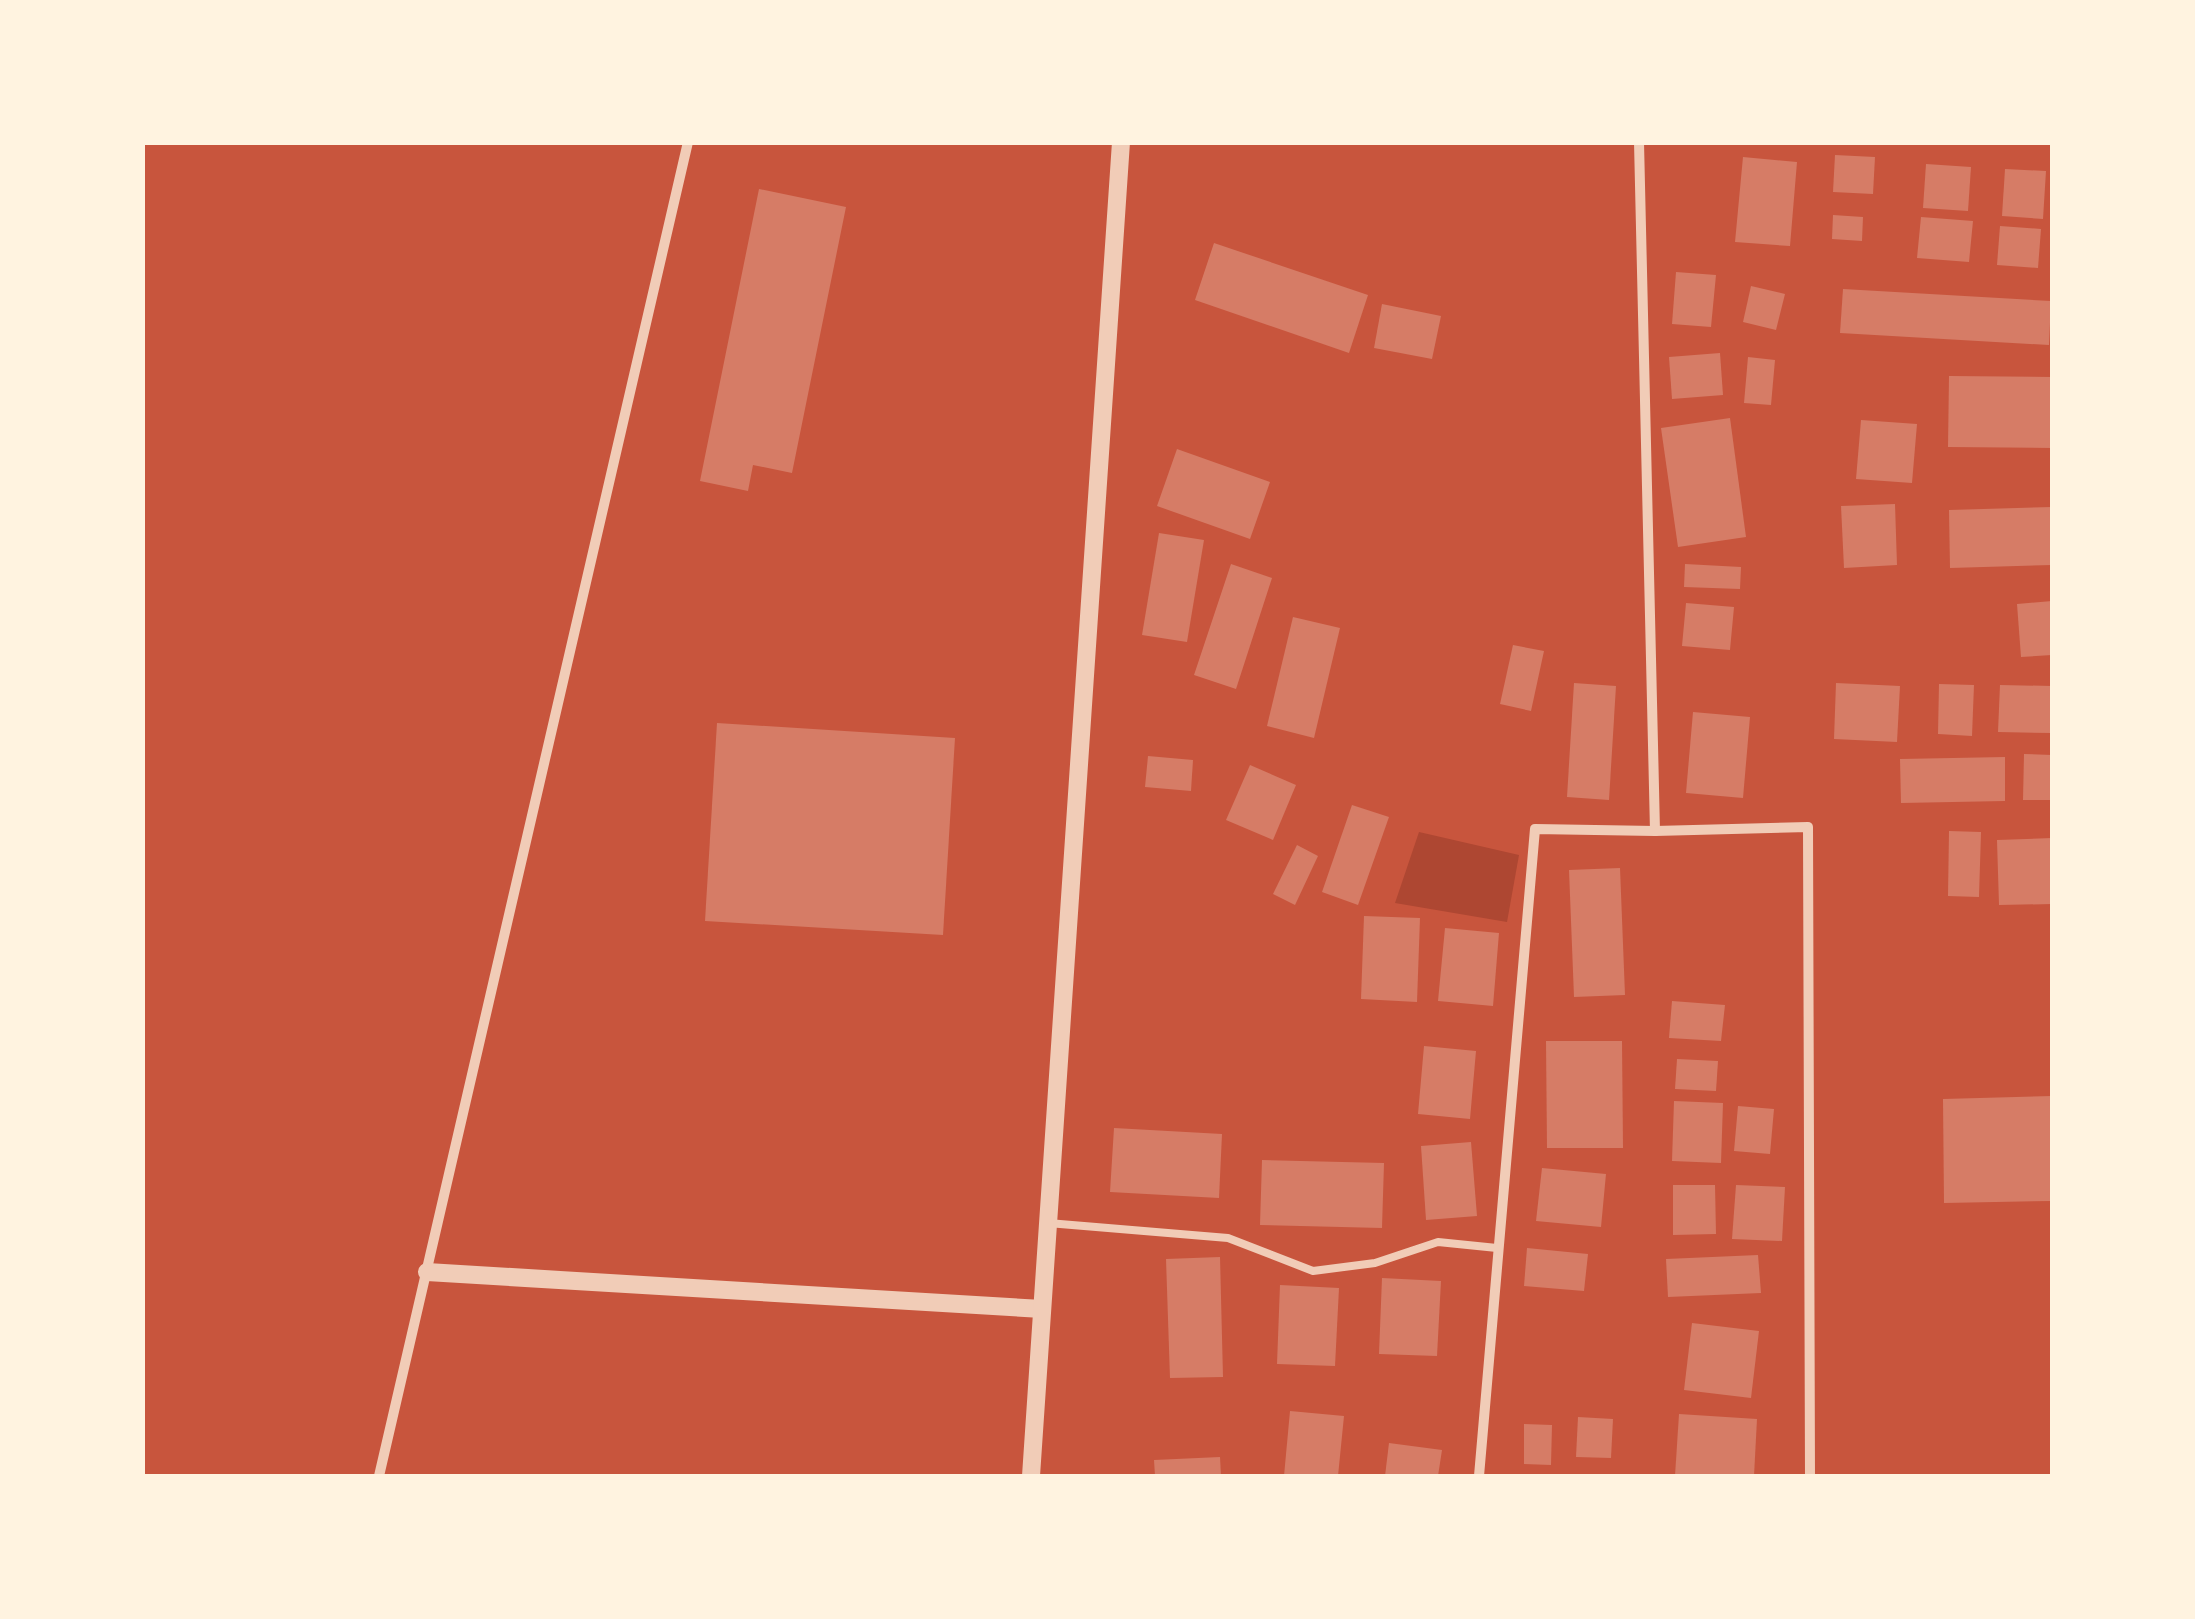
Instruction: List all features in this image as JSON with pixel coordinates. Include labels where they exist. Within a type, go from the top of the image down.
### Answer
[{"type":"street","points":[[379,1476],[688,142]]},
{"type":"street","points":[[1031,1476],[1121,142]]},
{"type":"street","points":[[1639,142],[1655,831]]},
{"type":"street","points":[[1478,1476],[1535,829],[1808,827],[1810,1476]]},
{"type":"street","points":[[427,1272],[1042,1309]]},
{"type":"lane","points":[[1048,1223],[1228,1238],[1313,1270],[1375,1263],[1438,1242],[1497,1248]]},
{"type":"shaded area","points":[[1419,832],[1519,855],[1507,922],[1395,903]]},
{"type":"building","points":[[1835,155],[1875,157],[1873,194],[1833,192]]},
{"type":"building","points":[[1743,157],[1797,162],[1790,246],[1735,242]]},
{"type":"building","points":[[1926,164],[1971,167],[1968,211],[1923,208]]},
{"type":"building","points":[[2005,169],[2046,171],[2043,219],[2002,216]]},
{"type":"building","points":[[759,189],[846,207],[792,473],[753,465],[748,491],[700,481]]},
{"type":"building","points":[[1833,215],[1863,217],[1862,241],[1832,239]]},
{"type":"building","points":[[1921,217],[1973,221],[1969,262],[1917,258]]},
{"type":"building","points":[[2000,226],[2041,229],[2038,268],[1997,265]]},
{"type":"building","points":[[1214,243],[1368,295],[1349,353],[1195,300]]},
{"type":"building","points":[[1676,272],[1716,275],[1711,327],[1672,324]]},
{"type":"building","points":[[1751,286],[1785,294],[1776,330],[1743,322]]},
{"type":"building","points":[[1843,289],[2051,301],[2049,345],[1840,333]]},
{"type":"building","points":[[1382,304],[1441,316],[1432,359],[1374,348]]},
{"type":"building","points":[[1720,353],[1723,395],[1672,399],[1669,357]]},
{"type":"building","points":[[1748,357],[1775,360],[1771,405],[1744,403]]},
{"type":"building","points":[[1949,376],[2052,377],[2052,448],[1948,447]]},
{"type":"building","points":[[1730,418],[1746,537],[1678,547],[1661,428]]},
{"type":"building","points":[[1861,420],[1917,424],[1912,483],[1856,479]]},
{"type":"building","points":[[1177,449],[1270,482],[1250,539],[1157,506]]},
{"type":"building","points":[[1895,504],[1897,565],[1844,568],[1841,506]]},
{"type":"building","points":[[2052,507],[2052,565],[1950,568],[1949,510]]},
{"type":"building","points":[[1159,533],[1204,540],[1187,642],[1142,635]]},
{"type":"building","points":[[1231,564],[1272,578],[1236,689],[1194,675]]},
{"type":"building","points":[[1685,564],[1741,567],[1740,589],[1684,587]]},
{"type":"building","points":[[2052,601],[2052,655],[2021,657],[2017,604]]},
{"type":"building","points":[[1686,603],[1734,607],[1730,650],[1682,646]]},
{"type":"building","points":[[1293,617],[1340,628],[1314,738],[1267,726]]},
{"type":"building","points":[[1513,645],[1544,651],[1531,711],[1500,704]]},
{"type":"building","points":[[1574,683],[1616,686],[1609,800],[1567,797]]},
{"type":"building","points":[[1836,683],[1900,686],[1897,742],[1834,739]]},
{"type":"building","points":[[1939,684],[1974,685],[1972,736],[1938,734]]},
{"type":"building","points":[[2000,685],[2052,686],[2052,733],[1998,732]]},
{"type":"building","points":[[1693,712],[1750,717],[1743,798],[1686,793]]},
{"type":"building","points":[[717,723],[955,738],[943,935],[705,921]]},
{"type":"building","points":[[2024,754],[2052,755],[2052,800],[2023,800]]},
{"type":"building","points":[[1148,756],[1193,760],[1191,791],[1145,787]]},
{"type":"building","points":[[2005,757],[2005,801],[1901,803],[1900,759]]},
{"type":"building","points":[[1250,765],[1296,785],[1273,840],[1226,820]]},
{"type":"building","points":[[1352,805],[1389,817],[1358,905],[1322,892]]},
{"type":"building","points":[[1949,831],[1981,832],[1979,897],[1948,896]]},
{"type":"building","points":[[2052,838],[2052,904],[1999,905],[1997,840]]},
{"type":"building","points":[[1297,845],[1318,856],[1295,905],[1273,894]]},
{"type":"building","points":[[1620,868],[1625,995],[1574,997],[1569,870]]},
{"type":"building","points":[[1364,916],[1420,918],[1417,1002],[1361,999]]},
{"type":"building","points":[[1445,928],[1499,933],[1493,1006],[1438,1001]]},
{"type":"building","points":[[1672,1001],[1725,1005],[1721,1041],[1669,1038]]},
{"type":"building","points":[[1546,1041],[1622,1041],[1623,1148],[1547,1148]]},
{"type":"building","points":[[1424,1046],[1476,1051],[1470,1119],[1418,1114]]},
{"type":"building","points":[[1677,1059],[1718,1061],[1716,1091],[1675,1089]]},
{"type":"building","points":[[2052,1096],[2052,1201],[1944,1203],[1943,1099]]},
{"type":"building","points":[[1674,1101],[1723,1103],[1721,1163],[1672,1161]]},
{"type":"building","points":[[1738,1106],[1774,1109],[1770,1154],[1734,1151]]},
{"type":"building","points":[[1114,1128],[1222,1134],[1219,1198],[1110,1192]]},
{"type":"building","points":[[1471,1142],[1477,1216],[1426,1220],[1421,1146]]},
{"type":"building","points":[[1262,1160],[1384,1163],[1382,1228],[1260,1225]]},
{"type":"building","points":[[1542,1168],[1606,1174],[1601,1227],[1536,1221]]},
{"type":"building","points":[[1673,1185],[1715,1185],[1716,1234],[1673,1235]]},
{"type":"building","points":[[1736,1185],[1785,1187],[1782,1241],[1732,1239]]},
{"type":"building","points":[[1527,1248],[1588,1254],[1584,1291],[1524,1286]]},
{"type":"building","points":[[1758,1255],[1761,1293],[1668,1297],[1666,1259]]},
{"type":"building","points":[[1220,1257],[1223,1377],[1170,1378],[1166,1259]]},
{"type":"building","points":[[1382,1278],[1441,1281],[1437,1356],[1379,1354]]},
{"type":"building","points":[[1280,1285],[1339,1288],[1335,1366],[1277,1364]]},
{"type":"building","points":[[1692,1323],[1759,1331],[1751,1398],[1684,1390]]},
{"type":"building","points":[[1290,1411],[1344,1416],[1338,1476],[1284,1476]]},
{"type":"building","points":[[1679,1414],[1757,1419],[1754,1476],[1675,1476]]},
{"type":"building","points":[[1578,1417],[1613,1419],[1611,1458],[1576,1457]]},
{"type":"building","points":[[1524,1424],[1552,1425],[1551,1465],[1524,1464]]},
{"type":"building","points":[[1389,1443],[1442,1450],[1438,1476],[1385,1476]]},
{"type":"building","points":[[1220,1457],[1221,1476],[1155,1476],[1154,1460]]}]
